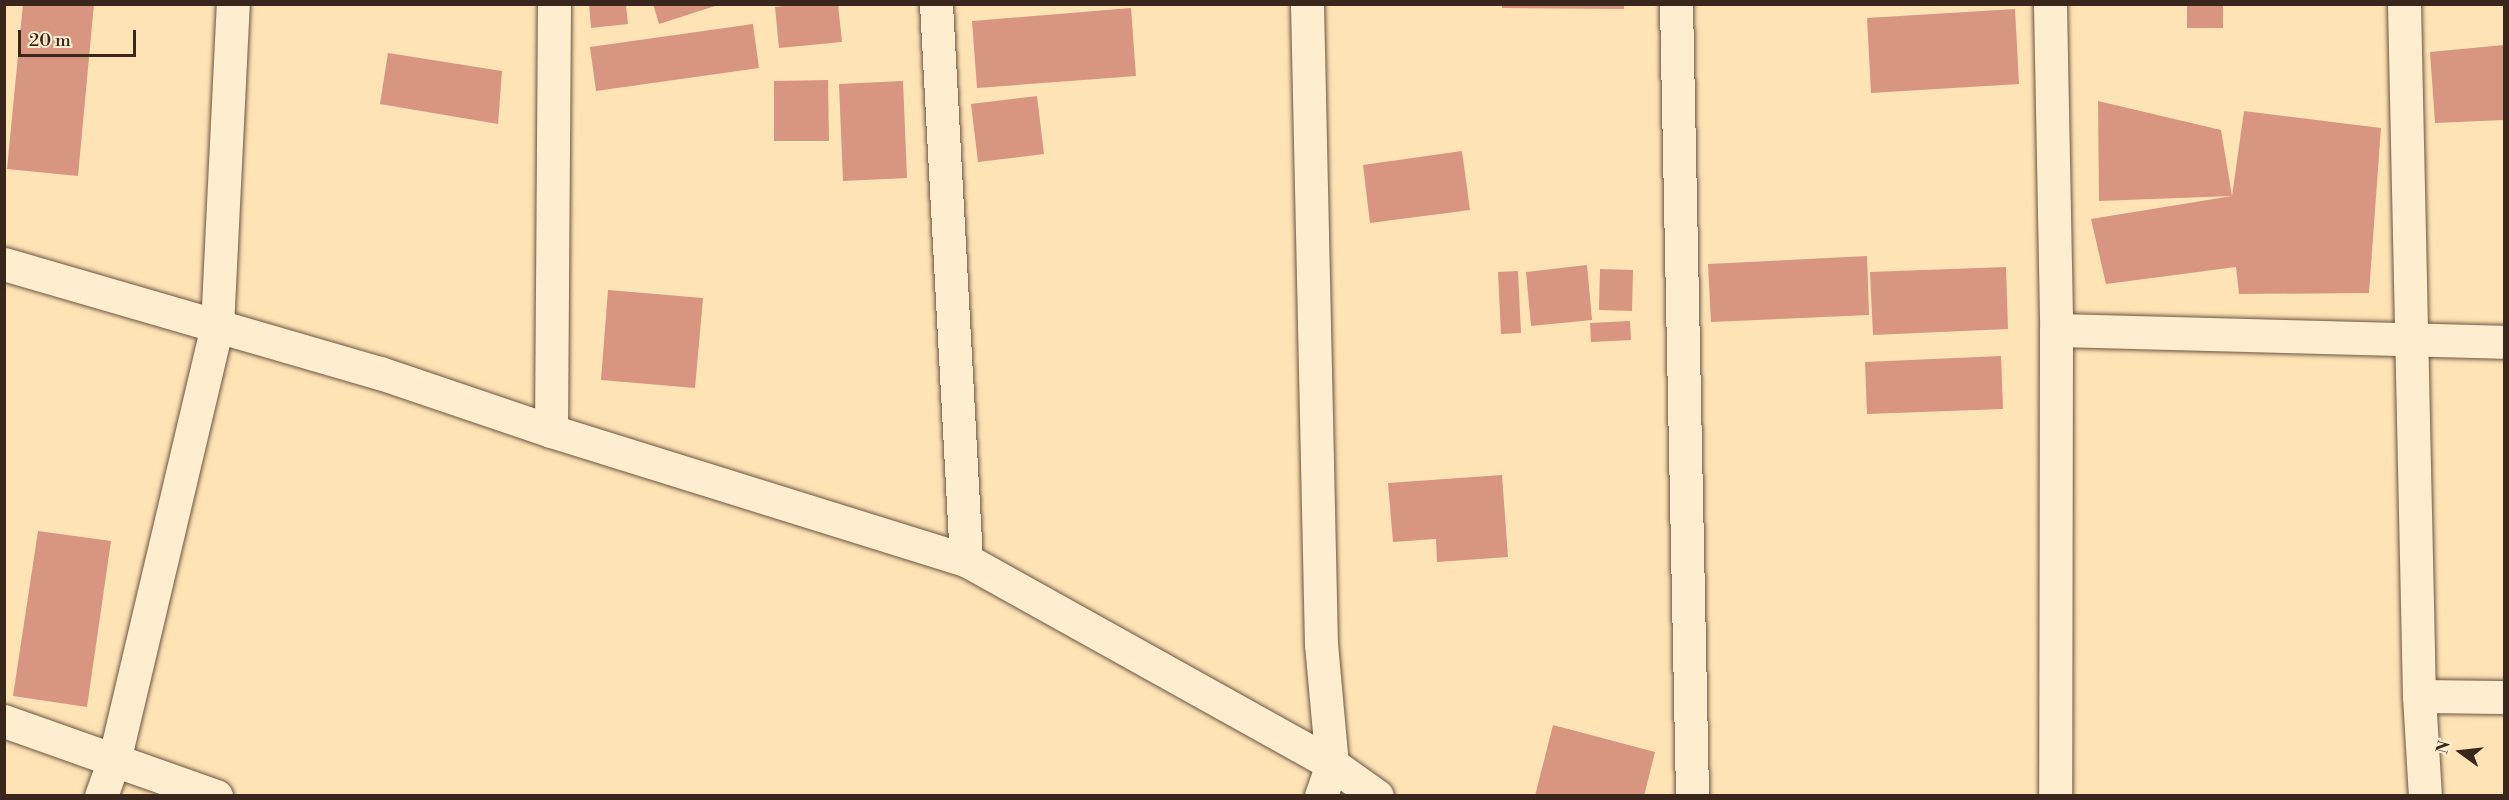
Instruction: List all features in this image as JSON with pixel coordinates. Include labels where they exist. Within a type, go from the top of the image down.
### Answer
[{"type":"street","points":[[101,795],[115,757],[217,327],[233,4]]},
{"type":"street","points":[[551,431],[554,4]]},
{"type":"street","points":[[936,4],[966,560]]},
{"type":"street","points":[[1307,4],[1321,644],[1332,764],[1321,795]]},
{"type":"street","points":[[1676,4],[1692,795]]},
{"type":"street","points":[[2050,4],[2056,330],[2055,795]]},
{"type":"street","points":[[2404,4],[2419,696],[2425,795]]},
{"type":"street","points":[[4,264],[380,373],[551,431],[966,560],[1332,764],[1377,795]]},
{"type":"street","points":[[2056,330],[2411,337],[2505,342]]},
{"type":"street","points":[[2419,696],[2505,697]]},
{"type":"street","points":[[4,721],[115,757],[216,795]]},
{"type":"building","points":[[23,4],[94,4],[78,176],[7,169]]},
{"type":"building","points":[[589,4],[626,4],[628,24],[591,28]]},
{"type":"building","points":[[653,4],[718,4],[718,5],[659,24]]},
{"type":"building","points":[[799,4],[838,4],[842,42],[779,48],[775,7]]},
{"type":"building","points":[[1502,4],[1624,4],[1624,9],[1502,8]]},
{"type":"building","points":[[2187,4],[2223,4],[2223,28],[2187,28]]},
{"type":"building","points":[[1131,8],[1136,76],[977,88],[972,21]]},
{"type":"building","points":[[2015,9],[2019,84],[1871,93],[1867,18]]},
{"type":"building","points":[[753,24],[759,68],[596,91],[590,47]]},
{"type":"building","points":[[2504,45],[2504,120],[2435,123],[2430,52]]},
{"type":"building","points":[[388,53],[502,71],[498,124],[380,104]]},
{"type":"building","points":[[828,80],[829,141],[774,141],[774,81]]},
{"type":"building","points":[[903,81],[907,178],[843,181],[839,84]]},
{"type":"building","points":[[1037,96],[1044,154],[978,162],[971,104]]},
{"type":"building","points":[[2098,101],[2221,130],[2232,196],[2099,201]]},
{"type":"building","points":[[2244,111],[2381,128],[2369,293],[2239,294],[2236,267],[2106,284],[2091,219],[2232,196]]},
{"type":"building","points":[[1462,151],[1470,210],[1370,223],[1363,165]]},
{"type":"building","points":[[1867,256],[1869,315],[1711,322],[1708,264]]},
{"type":"building","points":[[1587,265],[1592,320],[1531,326],[1526,272]]},
{"type":"building","points":[[2006,267],[2008,329],[1873,335],[1870,272]]},
{"type":"building","points":[[1600,269],[1633,270],[1632,311],[1599,310]]},
{"type":"building","points":[[1518,271],[1521,333],[1501,334],[1498,272]]},
{"type":"building","points":[[608,290],[703,298],[695,388],[601,380]]},
{"type":"building","points":[[1630,321],[1631,340],[1591,342],[1590,323]]},
{"type":"building","points":[[2001,356],[2003,409],[1867,414],[1865,362]]},
{"type":"building","points":[[1502,475],[1508,557],[1437,562],[1436,539],[1393,542],[1388,483]]},
{"type":"building","points":[[38,531],[111,541],[87,707],[13,696]]},
{"type":"building","points":[[1553,725],[1655,752],[1644,796],[1535,796]]}]
